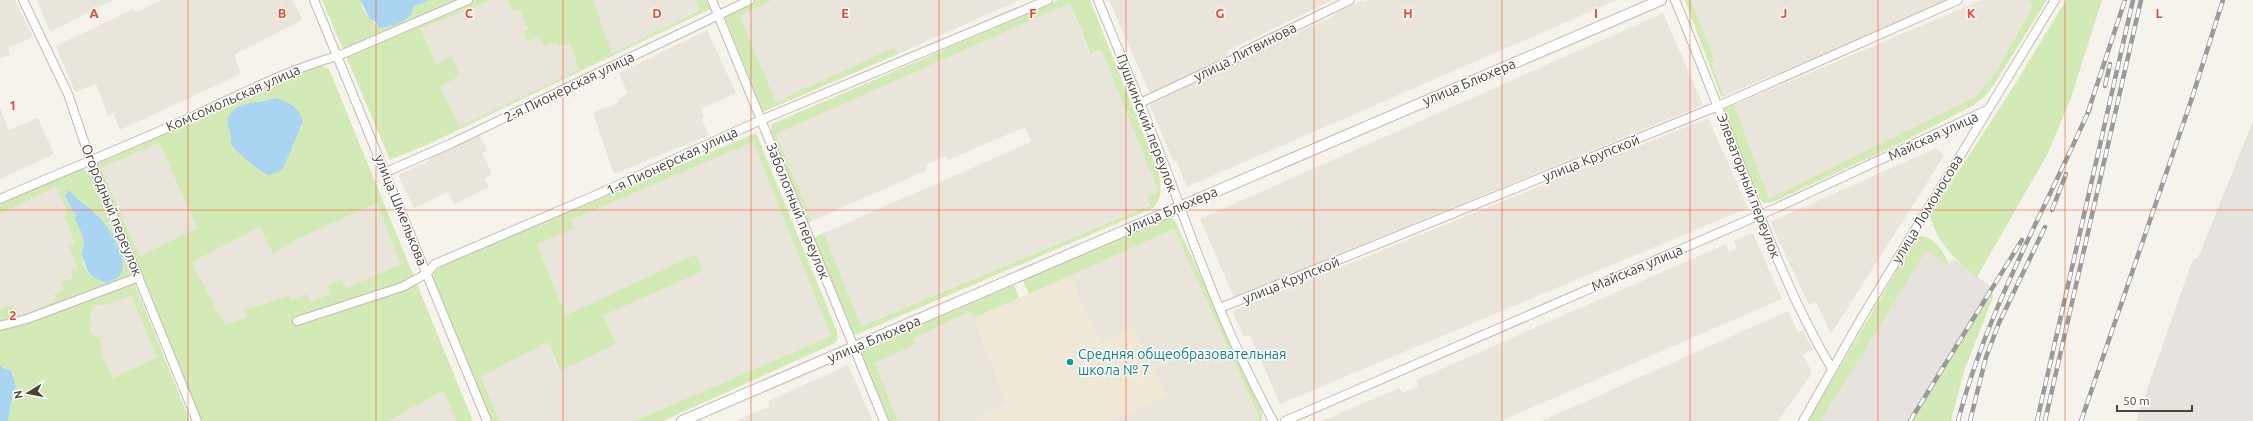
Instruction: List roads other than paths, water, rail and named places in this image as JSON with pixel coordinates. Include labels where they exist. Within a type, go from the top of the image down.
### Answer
[{"type":"street","name":"Огородный переулок","points":[[23,0],[68,94],[90,159],[197,421]]},
{"type":"street","name":"улица Шмелькова","points":[[314,0],[386,172],[426,274],[487,421]]},
{"type":"street","name":"Комсомольская улица","points":[[0,199],[197,114],[248,89],[316,62],[338,56],[468,0]]},
{"type":"street","name":"Заболотный переулок","points":[[712,0],[884,421]]},
{"type":"street","name":"2-я Пионерская улица","points":[[386,172],[450,144],[750,0]]},
{"type":"street","name":"1-я Пионерская улица","points":[[297,321],[402,287],[426,274],[435,264],[596,195],[760,120],[1048,0]]},
{"type":"street","name":"Пушкинский переулок","points":[[1098,0],[1220,308],[1273,421]]},
{"type":"street","name":"улица Литвинова","points":[[1140,103],[1234,59],[1245,51],[1350,0]]},
{"type":"street","name":"улица Блюхера","points":[[682,421],[1661,0]]},
{"type":"street","name":"Элеваторный переулок","points":[[1675,0],[1718,106],[1759,216],[1796,301],[1832,369]]},
{"type":"street","name":"улица Крупской","points":[[1220,308],[1718,106],[1958,0]]},
{"type":"street","name":"улица Ломоносова","points":[[1803,421],[1832,369],[1987,110],[2055,0]]},
{"type":"street","name":"Майская улица","points":[[1285,421],[1759,216],[1928,139],[1987,110]]},
{"type":"street","points":[[0,326],[28,319],[139,277]]},
{"type":"water","points":[[360,0],[429,0],[413,7],[412,12],[405,20],[395,25],[379,28],[376,22],[370,19]]},
{"type":"water","points":[[275,98],[285,101],[293,106],[299,112],[303,122],[283,168],[278,172],[269,175],[254,166],[233,147],[231,144],[228,119],[231,113],[238,107]]},
{"type":"water","points":[[68,191],[70,191],[76,198],[95,213],[112,234],[120,250],[123,265],[122,271],[118,277],[108,283],[94,277],[88,272],[81,254],[84,244],[83,236],[75,219],[76,216],[65,196]]},
{"type":"water","points":[[0,366],[11,371],[16,386],[12,398],[8,421],[0,421]]},
{"type":"railway","points":[[2088,112],[2125,0]]},
{"type":"railway","points":[[2037,421],[2133,0]]},
{"type":"railway","points":[[2045,421],[2141,0]]},
{"type":"railway","points":[[2081,421],[2191,101],[2223,0]]},
{"type":"railway","points":[[2105,86],[2110,64]]},
{"type":"railway","points":[[1958,421],[1970,380],[2000,301],[2090,108]]},
{"type":"railway","points":[[2052,210],[2066,174]]},
{"type":"railway","points":[[1970,421],[1986,357],[1999,323],[2045,227]]},
{"type":"railway","points":[[1910,421],[2022,240]]},
{"type":"place","name":"Средняя общеобразовательная школа № 7","points":[[1070,362]]}]
